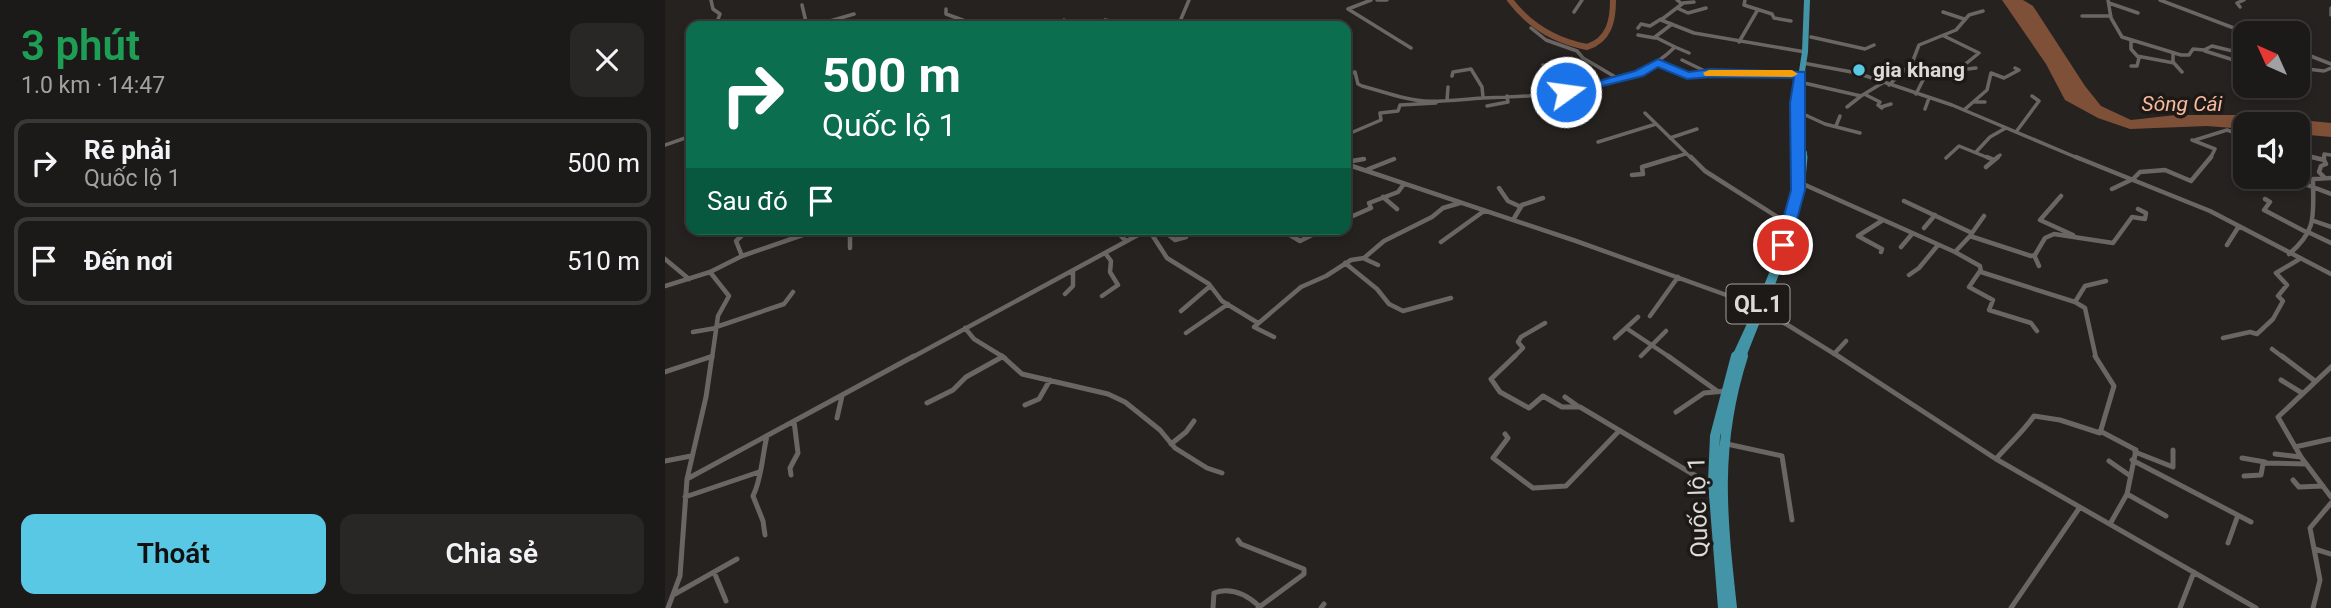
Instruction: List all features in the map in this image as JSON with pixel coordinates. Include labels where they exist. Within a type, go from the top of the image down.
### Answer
[{"type":"highway","name":"Quốc lộ 1","points":[[1733,608],[1721,506],[1722,443],[1733,384],[1790,225],[1798,178],[1797,103],[1811,37],[1809,0]]},
{"type":"highway","name":"Quốc lộ 1","points":[[1805,63],[1809,0]]},
{"type":"highway","name":"Quốc lộ 1","points":[[1723,608],[1713,482],[1721,391],[1793,237],[1803,184],[1802,79]]},
{"type":"street","points":[[711,0],[713,9],[720,14],[717,21]]},
{"type":"street","points":[[1180,21],[1189,0]]},
{"type":"street","points":[[1371,0],[1348,9],[1411,48]]},
{"type":"street","points":[[1377,0],[1387,0]]},
{"type":"street","points":[[1574,12],[1582,0]]},
{"type":"street","points":[[1677,0],[1683,3],[1694,2]]},
{"type":"street","points":[[1745,0],[1744,5],[1772,14],[1772,18],[1791,21]]},
{"type":"street","points":[[2160,0],[2233,28]]},
{"type":"street","points":[[2240,7],[2237,3],[2244,0]]},
{"type":"street","points":[[2109,1],[2138,13]]},
{"type":"street","points":[[2109,1],[2111,16],[2120,37],[2173,53],[2185,55],[2193,49],[2204,50],[2233,60]]},
{"type":"street","points":[[1638,29],[1641,24],[1650,26],[1683,3]]},
{"type":"street","points":[[802,5],[806,21]]},
{"type":"street","points":[[1677,8],[1688,13],[1706,8]]},
{"type":"street","points":[[2331,8],[2331,15]]},
{"type":"street","points":[[946,9],[946,15],[964,21]]},
{"type":"street","points":[[1739,42],[1757,11]]},
{"type":"street","points":[[1847,107],[1886,84],[1909,66],[1919,45],[1962,27],[1964,19],[1973,12],[1983,11]]},
{"type":"street","points":[[1943,12],[1964,19]]},
{"type":"street","points":[[830,21],[854,14]]},
{"type":"street","points":[[2082,16],[2111,16]]},
{"type":"street","points":[[1661,19],[1692,33],[1805,52]]},
{"type":"street","points":[[1655,38],[1672,24]]},
{"type":"street","points":[[1531,28],[1546,40],[1576,51],[1617,78]]},
{"type":"street","points":[[1638,36],[1655,38],[1689,53]]},
{"type":"street","points":[[1916,94],[1924,78],[1932,70],[1951,75],[1979,53],[1943,36]]},
{"type":"street","points":[[1811,37],[1866,50],[1874,45]]},
{"type":"street","points":[[2131,41],[2131,49],[2137,56],[2173,63],[2182,72]]},
{"type":"street","points":[[2204,50],[2213,46],[2233,51]]},
{"type":"street","points":[[1351,73],[1355,72],[1359,85],[1422,101],[1468,100],[1573,91],[1641,73],[1658,63],[1675,47]]},
{"type":"street","points":[[2173,53],[2173,63]]},
{"type":"street","points":[[2131,66],[2137,65],[2137,56]]},
{"type":"street","points":[[2310,56],[2331,66]]},
{"type":"street","points":[[1682,60],[1709,73]]},
{"type":"street","points":[[1658,63],[1683,75],[1709,73],[1802,79],[1880,102],[1881,107],[1891,104]]},
{"type":"street","points":[[1805,63],[1857,73],[1964,110],[2210,211],[2331,274]]},
{"type":"street","points":[[1543,65],[1586,86]]},
{"type":"street","points":[[2310,69],[2324,71],[2331,66]]},
{"type":"street","points":[[1959,69],[1976,68]]},
{"type":"street","points":[[1975,102],[1976,97],[1987,90],[1990,74],[2004,78],[2019,70],[2015,68]]},
{"type":"street","points":[[1452,76],[1453,72],[1471,69],[1482,87],[1483,97]]},
{"type":"street","points":[[1447,100],[1448,86]]},
{"type":"street","points":[[1487,106],[1508,102],[1507,96]]},
{"type":"street","points":[[2015,133],[2024,125],[2039,101],[2032,96]]},
{"type":"street","points":[[1925,109],[1929,98]]},
{"type":"street","points":[[1351,133],[1359,130],[1361,125],[1381,120],[1380,113],[1398,111],[1400,105],[1447,100]]},
{"type":"street","points":[[1964,110],[1975,102],[1985,102]]},
{"type":"street","points":[[1645,113],[1712,176],[1790,225]]},
{"type":"street","points":[[1801,113],[1860,133]]},
{"type":"street","points":[[1836,126],[1840,116]]},
{"type":"street","points":[[1598,142],[1656,124]]},
{"type":"street","points":[[1669,138],[1697,129]]},
{"type":"street","points":[[1976,152],[1990,137],[2005,129]]},
{"type":"street","points":[[2112,189],[2133,179],[2140,172],[2163,170],[2191,181],[2208,163],[2215,149],[2193,140],[2228,130],[2233,132]]},
{"type":"street","points":[[665,145],[686,138]]},
{"type":"street","points":[[1946,158],[1959,146],[1994,160]]},
{"type":"street","points":[[1632,175],[1643,174],[1642,167],[1686,154]]},
{"type":"street","points":[[2324,177],[2319,170],[2326,164],[2324,154],[2331,155]]},
{"type":"street","points":[[1986,167],[2000,155]]},
{"type":"street","points":[[2310,157],[2325,160]]},
{"type":"street","points":[[1351,162],[1364,159]]},
{"type":"street","points":[[1365,170],[1394,159]]},
{"type":"street","points":[[1351,165],[1759,307],[1996,460],[2256,608]]},
{"type":"street","points":[[2289,254],[2302,243],[2314,221],[2311,195],[2313,179],[2331,178]]},
{"type":"street","points":[[1351,217],[1371,208],[1370,202],[1398,192],[1404,184]]},
{"type":"street","points":[[1803,184],[1955,252],[1980,266],[1980,271],[1969,287],[1993,300],[1989,310],[2031,323],[2037,331]]},
{"type":"street","points":[[2310,186],[2331,194]]},
{"type":"street","points":[[1499,188],[1508,201],[1521,206]]},
{"type":"street","points":[[2061,196],[2040,220],[2096,243],[2113,243],[2132,217],[2145,219],[2146,213],[2139,209]]},
{"type":"street","points":[[1382,197],[1397,209]]},
{"type":"street","points":[[1513,220],[1521,206],[1531,200],[1543,198]]},
{"type":"street","points":[[2265,199],[2270,202],[2264,210],[2331,243]]},
{"type":"street","points":[[1905,201],[1971,235],[2034,256],[2039,266]]},
{"type":"street","points":[[1364,258],[1384,241],[1432,217],[1441,209],[1460,202]]},
{"type":"street","points":[[1441,242],[1484,211]]},
{"type":"street","points":[[1924,228],[1935,215]]},
{"type":"street","points":[[1955,252],[1984,216]]},
{"type":"street","points":[[1881,252],[1882,250],[1858,236],[1883,220]]},
{"type":"street","points":[[2314,221],[2331,227]]},
{"type":"street","points":[[1515,229],[1523,223]]},
{"type":"street","points":[[2227,245],[2239,226]]},
{"type":"street","points":[[1901,247],[1912,234]]},
{"type":"street","points":[[2034,256],[2044,240],[2052,234],[2074,236]]},
{"type":"street","points":[[742,235],[736,241],[742,256]]},
{"type":"street","points":[[665,286],[717,270],[742,256],[803,235]]},
{"type":"street","points":[[850,235],[850,248]]},
{"type":"street","points":[[1120,235],[1126,241]]},
{"type":"street","points":[[687,479],[890,367],[1140,235]]},
{"type":"street","points":[[1154,235],[1160,250],[1168,259],[1209,284],[1218,298],[1258,323]]},
{"type":"street","points":[[1169,235],[1175,240],[1186,237]]},
{"type":"street","points":[[1290,235],[1300,241],[1312,235]]},
{"type":"street","points":[[1909,275],[1919,268],[1938,245]]},
{"type":"street","points":[[1102,296],[1118,285],[1110,272],[1111,261],[1105,253]]},
{"type":"street","points":[[1274,337],[1255,329],[1258,323],[1301,287],[1326,276],[1353,259],[1364,258],[1378,265]]},
{"type":"street","points":[[665,259],[689,279]]},
{"type":"street","points":[[2223,338],[2250,332],[2257,334],[2273,319],[2283,301],[2278,296],[2287,285],[2276,273],[2299,259]]},
{"type":"street","points":[[1345,263],[1377,289],[1389,304],[1403,311],[1451,298]]},
{"type":"street","points":[[1065,295],[1074,284],[1073,270]]},
{"type":"street","points":[[1980,271],[2075,302],[2085,309],[2093,353],[2114,386],[2100,431]]},
{"type":"street","points":[[668,608],[680,576],[687,479],[706,397],[718,316],[729,296],[709,272]]},
{"type":"street","points":[[1650,316],[1678,278]]},
{"type":"street","points":[[2075,302],[2085,286],[2106,281]]},
{"type":"street","points":[[1181,311],[1187,303],[1210,287]]},
{"type":"street","points":[[693,332],[785,304],[793,292]]},
{"type":"street","points":[[1185,333],[1228,304]]},
{"type":"street","points":[[1615,338],[1638,317]]},
{"type":"street","points":[[1545,323],[1521,337],[1518,342],[1523,348],[1491,382],[1503,395],[1529,408],[1543,396],[1564,408],[1580,407]]},
{"type":"street","points":[[970,325],[974,340],[1023,374],[1120,399],[1206,468],[1222,473]]},
{"type":"street","points":[[1626,328],[1721,391]]},
{"type":"street","points":[[1641,356],[1666,331]]},
{"type":"street","points":[[1833,354],[1846,341]]},
{"type":"street","points":[[2272,349],[2315,381]]},
{"type":"street","points":[[665,372],[710,357]]},
{"type":"street","points":[[927,403],[953,390],[966,377],[1002,357]]},
{"type":"street","points":[[2331,367],[2278,417],[2301,457],[2331,497]]},
{"type":"street","points":[[1024,405],[1039,399],[1051,380]]},
{"type":"street","points":[[2281,380],[2302,393]]},
{"type":"street","points":[[1676,412],[1705,393],[1721,391]]},
{"type":"street","points":[[837,418],[842,395]]},
{"type":"street","points":[[1565,397],[1696,477],[1713,482]]},
{"type":"street","points":[[1996,460],[2011,441],[2023,432],[2034,416],[2060,420],[2098,433],[2100,431],[2132,447],[2135,452],[2173,467],[2173,450]]},
{"type":"street","points":[[791,475],[790,468],[799,453],[794,421]]},
{"type":"street","points":[[1174,441],[1194,421]]},
{"type":"street","points":[[1505,434],[1508,438],[1493,458],[1539,490],[1567,486],[1619,431]]},
{"type":"street","points":[[765,535],[763,521],[753,496],[759,484],[767,435]]},
{"type":"street","points":[[2295,447],[2331,439]]},
{"type":"street","points":[[1722,443],[1782,456],[1792,520]]},
{"type":"street","points":[[2110,524],[2127,494],[2135,452]]},
{"type":"street","points":[[2275,454],[2301,457]]},
{"type":"street","points":[[665,461],[692,456]]},
{"type":"street","points":[[2242,458],[2267,463],[2306,464]]},
{"type":"street","points":[[2132,460],[2251,522]]},
{"type":"street","points":[[2109,461],[2129,475]]},
{"type":"street","points":[[2243,477],[2261,475],[2263,464],[2267,463]]},
{"type":"street","points":[[685,497],[759,472]]},
{"type":"street","points":[[2293,480],[2299,487],[2323,486]]},
{"type":"street","points":[[2127,494],[2166,516]]},
{"type":"street","points":[[2313,608],[2320,580],[2310,526],[2331,503]]},
{"type":"street","points":[[2011,608],[2080,507]]},
{"type":"street","points":[[2228,543],[2238,515]]},
{"type":"street","points":[[1213,608],[1214,593],[1221,590],[1246,595],[1258,607],[1304,574],[1304,569],[1241,544],[1238,540]]},
{"type":"street","points":[[2315,549],[2331,554]]},
{"type":"street","points":[[674,594],[737,559]]},
{"type":"street","points":[[713,572],[726,601]]},
{"type":"street","points":[[2180,608],[2194,572]]},
{"type":"shaded area","name":"Sông Cái","points":[[2002,0],[2023,0],[2033,6],[2101,106],[2131,120],[2176,115],[2233,115],[2233,128],[2207,126],[2130,129],[2098,118],[2065,100],[2046,64]]},
{"type":"shaded area","name":"Sông Cái","points":[[2310,121],[2331,123],[2331,137],[2310,135]]},
{"type":"waterway","name":"Sông Cái","points":[[1510,0],[1544,31],[1587,47],[1605,35],[1612,15],[1613,0]]},
{"type":"slow traffic","points":[[1709,73],[1792,74]]},
{"type":"place","name":"gia khang","points":[[1859,70]]},
{"type":"route","points":[[1566,92],[1639,73],[1658,63],[1687,76],[1711,73],[1801,75],[1797,103],[1798,190],[1783,245]]}]
